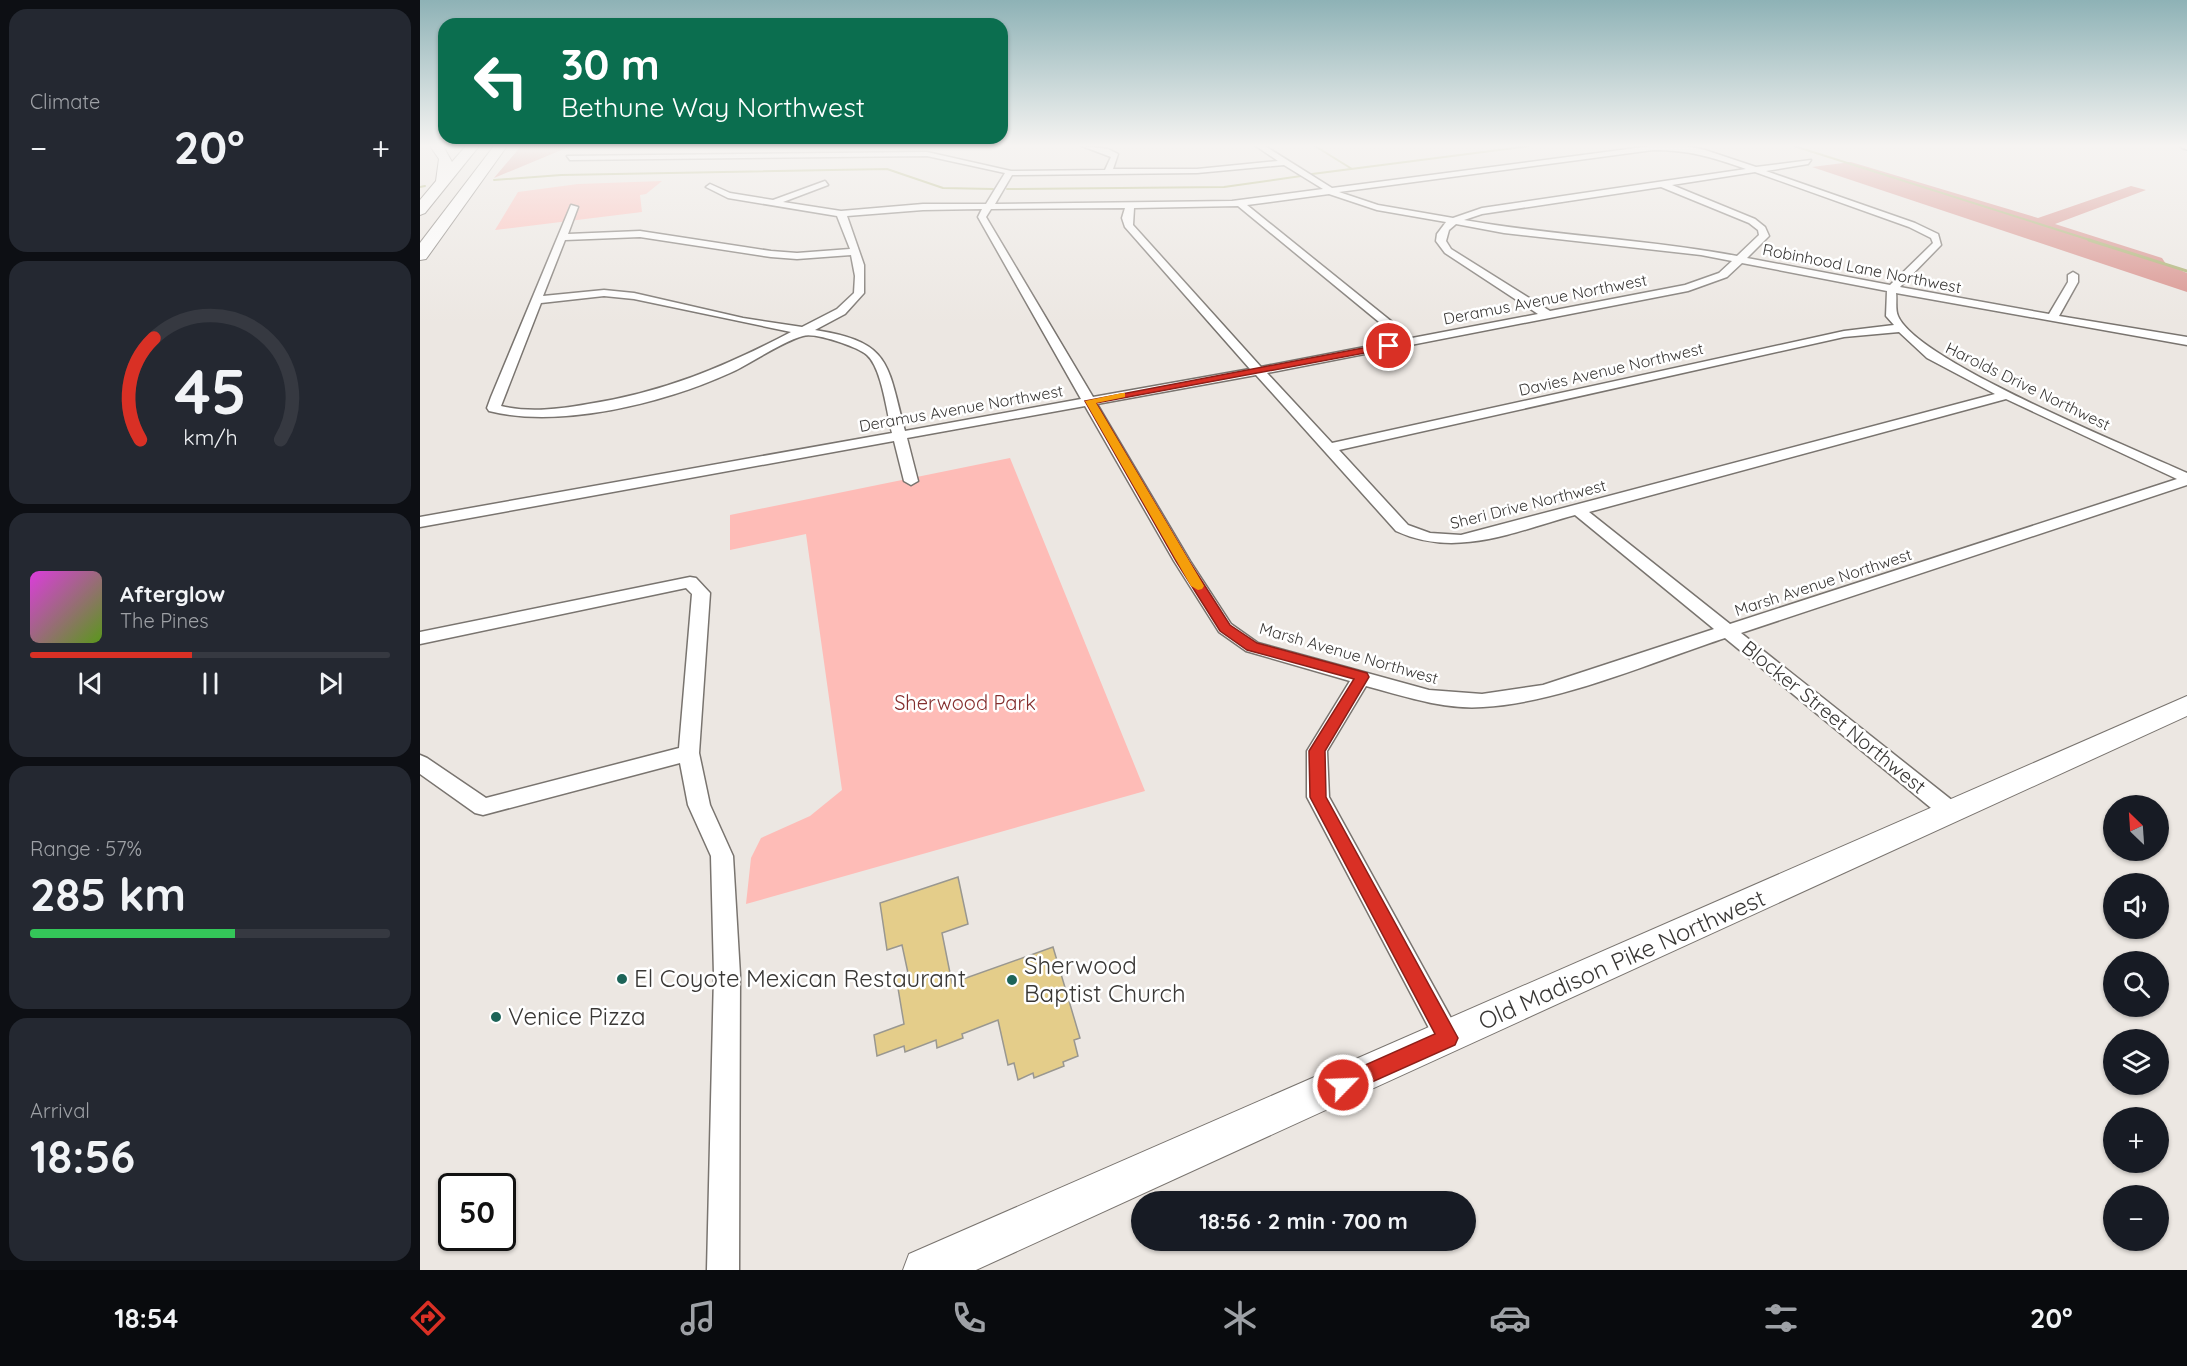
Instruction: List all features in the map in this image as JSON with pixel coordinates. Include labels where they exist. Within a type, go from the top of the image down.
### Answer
[{"type":"highway","points":[[420,255],[458,205]]},
{"type":"main road","name":"Old Madison Pike Northwest","points":[[925,1270],[1448,1038],[2187,705]]},
{"type":"street","points":[[793,205],[841,214],[905,208],[1157,205]]},
{"type":"street","points":[[1243,205],[1410,342]]},
{"type":"street","name":"Robinhood Lane Northwest","points":[[1368,205],[1518,232],[1673,248],[1893,290],[2187,341]]},
{"type":"street","points":[[1520,205],[1488,210],[1455,221],[1442,234],[1442,244],[1448,251],[1548,315]]},
{"type":"street","name":"Deramus Avenue Northwest","points":[[420,522],[1259,371],[1699,285],[1719,278],[1764,236],[1760,226],[1712,205]]},
{"type":"street","points":[[1852,205],[1935,236],[1938,243],[1893,290]]},
{"type":"street","name":"Sheri Drive Northwest","points":[[1130,206],[1127,220],[1131,229],[1402,528],[1421,538],[1445,542],[1470,539],[2006,395]]},
{"type":"street","points":[[574,207],[497,397],[494,408],[503,413],[526,415],[567,410],[684,386],[717,374],[850,305],[858,294],[860,274],[849,230],[841,214]]},
{"type":"street","name":"Marsh Avenue Northwest","points":[[987,207],[982,218],[1182,561],[1225,628],[1252,646],[1429,696],[1482,701],[1545,691],[2187,479]]},
{"type":"street","points":[[563,237],[612,233],[640,234],[771,254],[797,256],[854,252]]},
{"type":"street","points":[[2052,318],[2073,282],[2073,275]]},
{"type":"street","name":"Harolds Drive Northwest","points":[[1893,290],[1891,312],[1901,328],[1918,345],[1939,360],[2006,395],[2187,479]]},
{"type":"street","points":[[536,300],[604,293],[634,296],[855,344],[871,352],[881,364],[911,481]]},
{"type":"street","name":"Davies Avenue Northwest","points":[[1330,448],[1844,333],[1901,328]]},
{"type":"street","name":"Blocker Street Northwest","points":[[1578,510],[1950,811]]},
{"type":"street","points":[[420,638],[690,582],[701,593],[689,753],[699,805],[722,856],[727,975],[723,1270]]},
{"type":"street","points":[[1362,677],[1317,751],[1318,797],[1448,1038]]},
{"type":"street","points":[[420,763],[483,807],[689,753]]},
{"type":"green space","points":[[510,205],[641,205],[642,212],[495,230]]},
{"type":"green space","name":"Sherwood Park","points":[[1010,458],[1145,791],[746,904],[751,858],[761,838],[810,816],[842,790],[806,534],[730,550],[730,515]]},
{"type":"shaded area","points":[[1927,205],[1995,205],[2038,218],[2075,205],[2105,205],[2055,224],[2162,258],[2166,264],[2187,273],[2187,292]]},
{"type":"building","name":"Sherwood Baptist Church","points":[[958,877],[968,924],[942,933],[952,983],[1053,947],[1080,1038],[1074,1040],[1078,1056],[1063,1062],[1064,1066],[1034,1078],[1033,1073],[1018,1080],[1014,1063],[1008,1065],[998,1020],[962,1034],[963,1038],[937,1048],[936,1040],[905,1052],[904,1046],[877,1056],[874,1035],[904,1024],[896,976],[908,973],[902,945],[887,950],[880,903]]},
{"type":"waterway","points":[[1981,205],[2093,241]]},
{"type":"waterway","points":[[2089,240],[2187,271]]},
{"type":"slow traffic","points":[[1122,395],[1090,401],[1114,446],[1198,586]]},
{"type":"place","name":"El Coyote Mexican Restaurant","points":[[622,979]]},
{"type":"place","name":"Sherwood Baptist Church","points":[[1012,980]]},
{"type":"place","name":"Venice Pizza","points":[[496,1017]]},
{"type":"route","points":[[1343,1085],[1448,1038],[1318,797],[1317,751],[1362,677],[1252,646],[1225,628],[1182,561],[1090,401],[1389,346]]}]
